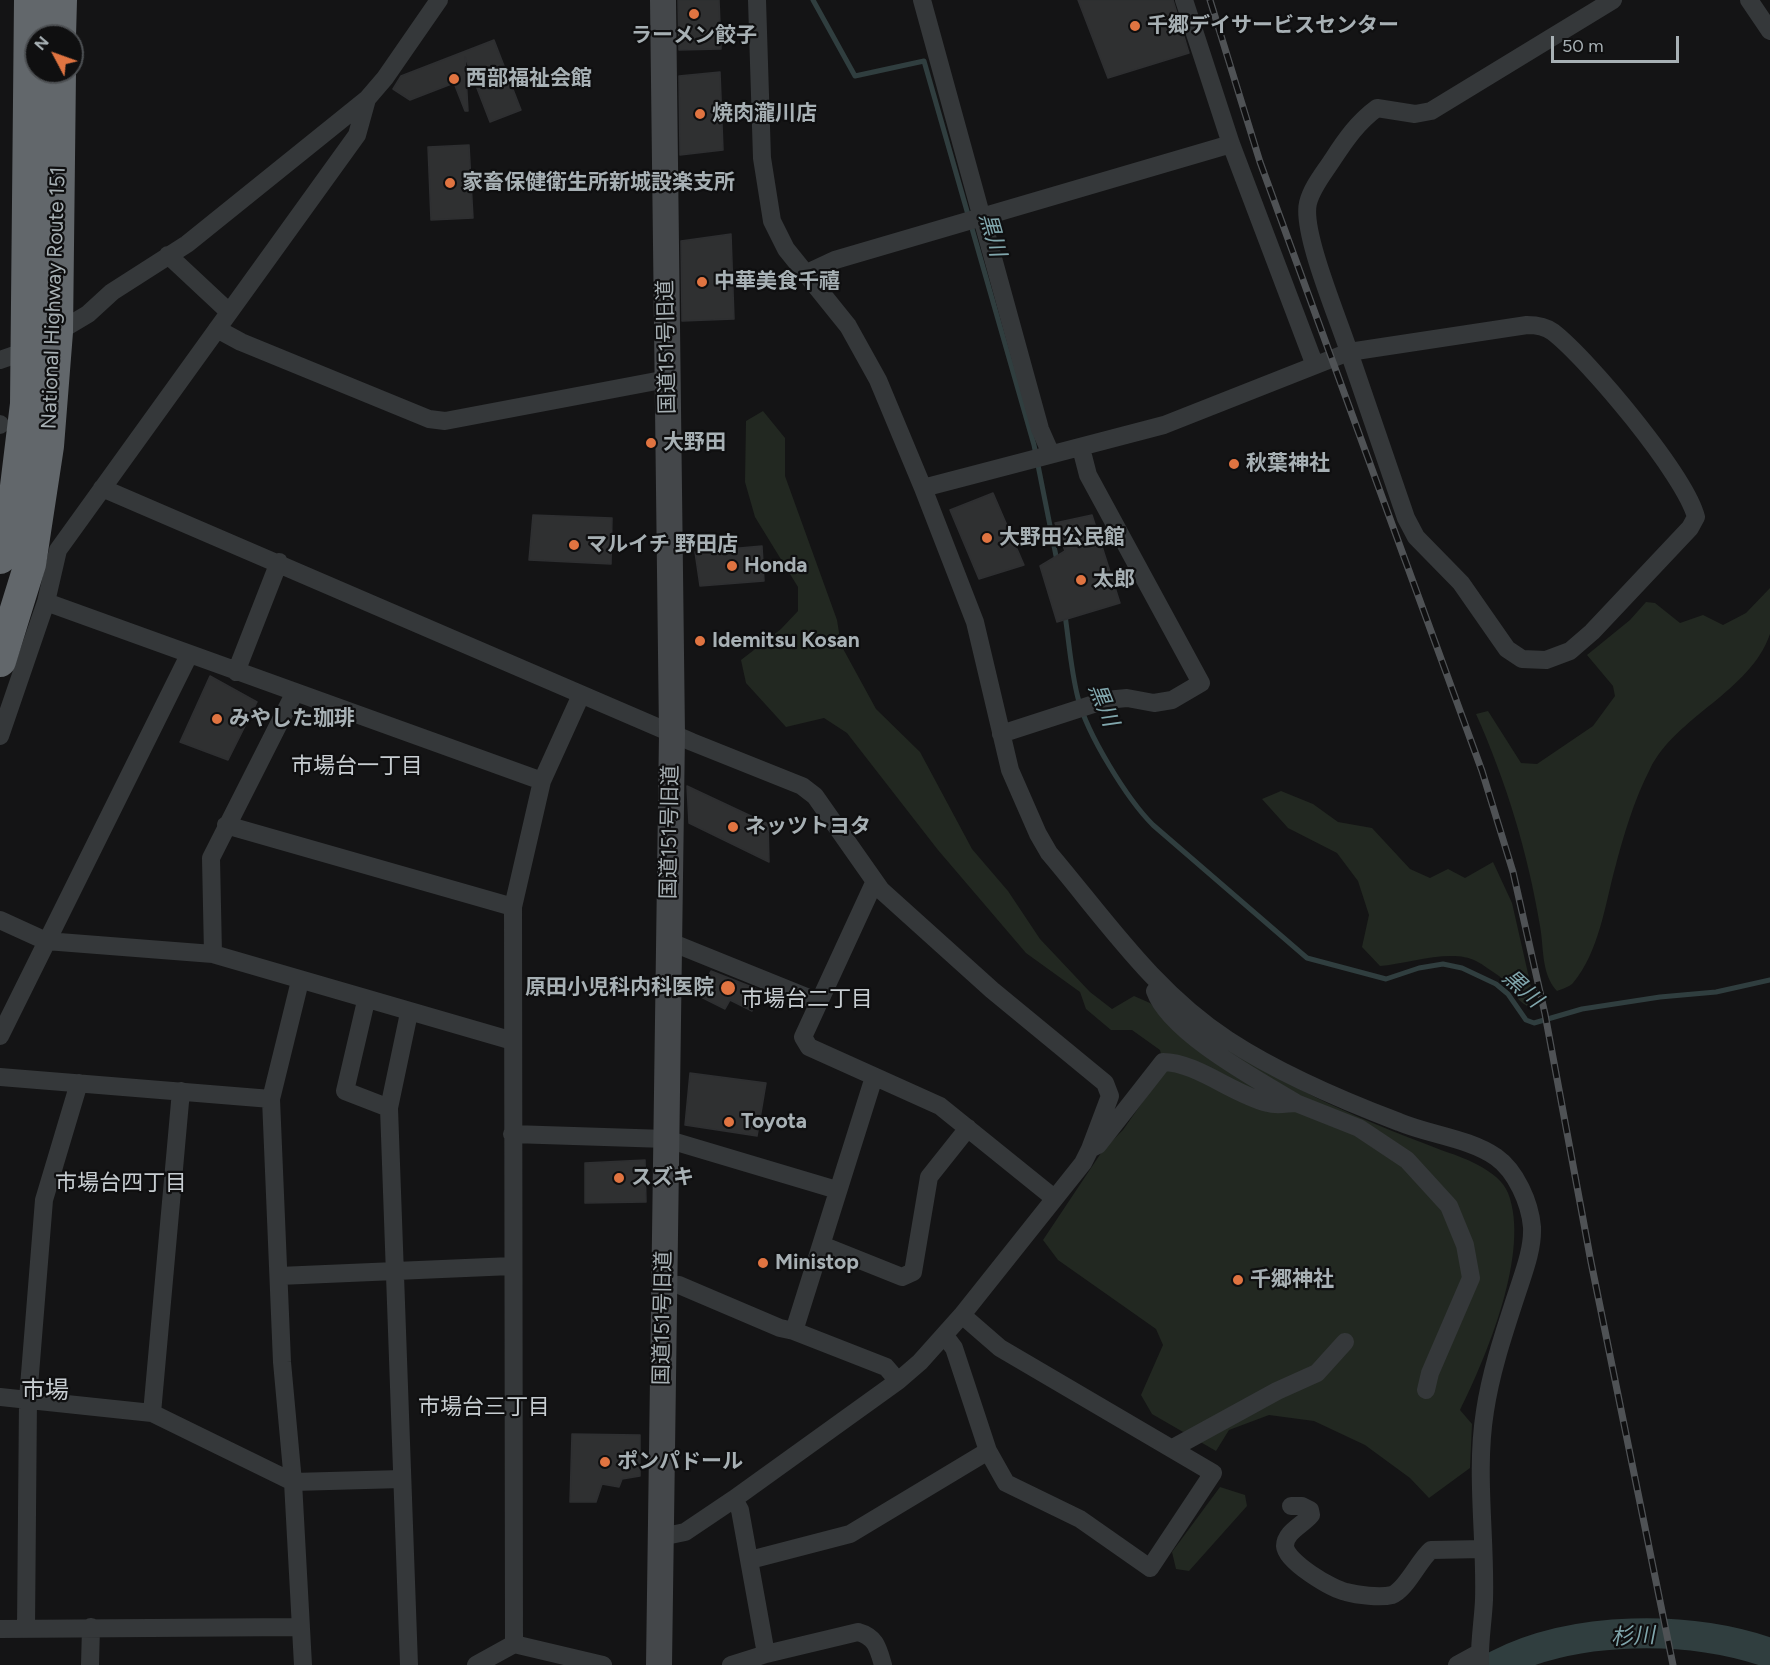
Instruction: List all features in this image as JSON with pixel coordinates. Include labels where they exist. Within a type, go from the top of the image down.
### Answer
[{"type":"highway","name":"National Highway Route 151","points":[[0,558],[14,504],[22,447],[13,355],[30,0]]},
{"type":"highway","points":[[60,24],[61,0]]},
{"type":"highway","name":"National Highway Route 151","points":[[0,661],[30,564],[48,446],[57,332],[60,84]]},
{"type":"street","points":[[13,355],[88,314],[112,292],[187,244],[367,99],[385,78],[439,0]]},
{"type":"street","name":"国道151号旧道","points":[[659,1665],[672,734],[663,0]]},
{"type":"street","points":[[757,0],[762,158],[772,221],[786,249],[848,326],[878,380],[975,622],[1001,734],[1016,786],[1049,853],[1158,985],[1229,1041],[1285,1071],[1401,1123],[1476,1146],[1497,1158],[1510,1171],[1526,1200],[1532,1228],[1529,1256],[1496,1359],[1482,1432],[1484,1600],[1480,1660],[1457,1665]]},
{"type":"street","points":[[922,0],[1040,429],[1050,454]]},
{"type":"street","points":[[1184,0],[1231,144],[1314,363]]},
{"type":"street","points":[[923,488],[1164,425],[1314,363],[1350,352],[1539,325],[1552,331],[1585,361],[1642,432],[1692,502],[1696,517],[1690,528],[1661,560],[1570,651],[1546,660],[1522,659],[1507,649],[1461,583],[1416,537],[1406,518],[1350,352],[1307,227],[1308,203],[1318,182],[1350,134],[1363,118],[1377,108],[1415,114],[1431,111],[1613,0]]},
{"type":"street","points":[[1749,0],[1770,31]]},
{"type":"street","points":[[0,736],[46,602],[58,550],[357,135],[367,99]]},
{"type":"street","points":[[805,274],[835,260],[1231,144]]},
{"type":"street","points":[[168,255],[230,312]]},
{"type":"street","points":[[217,329],[241,342],[429,419],[445,421],[668,379]]},
{"type":"street","points":[[1001,734],[1107,700],[1127,698],[1154,703],[1172,700],[1201,683],[1088,475],[1081,448]]},
{"type":"street","points":[[102,488],[110,494],[279,562],[672,734],[802,786],[815,796],[874,883],[992,990],[1105,1083],[1110,1096],[1083,1163],[945,1336],[898,1381],[734,1499],[685,1532],[661,1537]]},
{"type":"street","points":[[236,672],[279,562]]},
{"type":"street","points":[[46,602],[542,781]]},
{"type":"street","points":[[0,1036],[189,654]]},
{"type":"street","points":[[213,954],[211,858],[295,692]]},
{"type":"street","points":[[514,1644],[513,907],[542,781],[581,695]]},
{"type":"street","points":[[226,825],[513,907]]},
{"type":"street","points":[[874,883],[803,1037],[809,1047],[940,1106],[1054,1198]]},
{"type":"street","points":[[0,920],[45,941],[213,954],[409,1013],[513,1041]]},
{"type":"street","points":[[668,945],[678,945],[819,1002]]},
{"type":"street","points":[[300,981],[271,1100],[282,1362],[293,1482],[303,1665]]},
{"type":"street","points":[[1158,985],[1154,990],[1157,997],[1197,1040],[1296,1103],[1359,1128],[1388,1147],[1407,1160],[1449,1206],[1465,1245],[1471,1278],[1430,1373],[1426,1390]]},
{"type":"street","points":[[366,1000],[345,1090],[389,1108]]},
{"type":"street","points":[[409,1013],[389,1108],[409,1665]]},
{"type":"street","points":[[1090,1149],[1098,1146],[1163,1062],[1176,1062],[1240,1094],[1270,1104],[1296,1103]]},
{"type":"street","points":[[0,1077],[271,1100]]},
{"type":"street","points":[[794,1331],[874,1077]]},
{"type":"street","points":[[26,1628],[28,1399],[44,1200],[80,1083]]},
{"type":"street","points":[[152,1413],[181,1091]]},
{"type":"street","points":[[822,1245],[902,1277],[913,1272],[929,1177],[968,1128]]},
{"type":"street","points":[[512,1134],[666,1139],[837,1190]]},
{"type":"street","points":[[279,1276],[512,1266]]},
{"type":"street","points":[[664,1284],[679,1285],[780,1328],[794,1331],[886,1367],[898,1381]]},
{"type":"street","points":[[945,1336],[954,1348],[988,1451],[1006,1484],[1080,1519],[1150,1568],[1213,1473],[1000,1348],[962,1315]]},
{"type":"street","points":[[1173,1448],[1277,1391],[1317,1373],[1345,1342]]},
{"type":"street","points":[[0,1397],[152,1413],[293,1482],[402,1479]]},
{"type":"street","points":[[750,1560],[850,1534],[988,1451]]},
{"type":"street","points":[[734,1499],[740,1510],[766,1654]]},
{"type":"street","points":[[1290,1506],[1302,1506],[1310,1510],[1311,1515],[1287,1537],[1285,1546],[1288,1554],[1296,1563],[1332,1587],[1347,1593],[1391,1595],[1400,1590],[1431,1550],[1483,1549]]},
{"type":"street","points":[[0,1629],[301,1626]]},
{"type":"street","points":[[90,1665],[91,1627]]},
{"type":"street","points":[[731,1665],[766,1654],[858,1632],[869,1635],[876,1642],[883,1665]]},
{"type":"street","points":[[476,1665],[514,1644],[603,1665]]},
{"type":"shaded area","points":[[763,411],[785,438],[785,476],[837,620],[841,645],[876,709],[920,752],[972,849],[1008,891],[1040,939],[1090,992],[1112,1009],[1134,996],[1150,1003],[1173,1025],[1191,1020],[1295,1087],[1359,1117],[1479,1165],[1497,1178],[1508,1193],[1514,1217],[1514,1244],[1510,1273],[1493,1334],[1460,1410],[1472,1424],[1470,1468],[1429,1498],[1410,1478],[1365,1445],[1314,1421],[1269,1415],[1229,1430],[1216,1451],[1152,1414],[1141,1395],[1163,1345],[1156,1329],[1058,1260],[1043,1240],[1103,1150],[1123,1130],[1165,1070],[1160,1050],[1132,1030],[1111,1030],[1086,1009],[1080,992],[1026,953],[938,850],[847,733],[824,718],[786,727],[746,683],[741,660],[781,629],[798,611],[798,587],[755,517],[745,482],[746,421]]},
{"type":"shaded area","points":[[1770,588],[1770,634],[1760,654],[1730,688],[1677,734],[1662,750],[1650,769],[1626,830],[1595,943],[1582,971],[1573,983],[1557,991],[1546,969],[1535,899],[1515,818],[1476,714],[1488,711],[1521,763],[1537,764],[1593,726],[1615,696],[1613,686],[1587,655],[1630,620],[1646,602],[1655,603],[1680,623],[1703,615],[1723,625],[1746,613]]},
{"type":"shaded area","points":[[1281,791],[1313,804],[1338,822],[1372,828],[1410,869],[1430,878],[1448,869],[1465,878],[1493,862],[1512,903],[1532,991],[1527,1006],[1499,976],[1466,957],[1442,956],[1380,966],[1362,947],[1369,915],[1358,881],[1337,853],[1288,828],[1262,799]]},
{"type":"shaded area","points":[[1220,1487],[1245,1495],[1247,1506],[1189,1571],[1176,1569],[1172,1552]]},
{"type":"building","points":[[678,0],[719,0],[721,49],[679,50]]},
{"type":"building","name":"千郷デイサービスセンター","points":[[1078,0],[1173,0],[1189,53],[1108,78]]},
{"type":"building","name":"西部福祉会館","points":[[494,40],[521,110],[490,122],[465,57],[468,111],[465,111],[454,83],[410,100],[393,89],[401,76]]},
{"type":"building","points":[[720,72],[723,150],[680,155],[679,76]]},
{"type":"building","name":"家畜保健衛生所新城設楽支所","points":[[469,145],[473,218],[431,220],[428,147]]},
{"type":"building","points":[[731,234],[734,319],[682,321],[681,241]]},
{"type":"building","name":"大野田公民館","points":[[993,493],[1024,565],[979,579],[950,510]]},
{"type":"building","points":[[533,515],[612,518],[611,564],[529,560]]},
{"type":"building","points":[[1092,515],[1120,603],[1057,622],[1040,566],[1065,551],[1055,523]]},
{"type":"building","points":[[762,546],[764,581],[700,586],[695,552]]},
{"type":"building","points":[[210,676],[257,702],[228,760],[180,742]]},
{"type":"building","points":[[687,786],[768,824],[769,862],[689,823]]},
{"type":"building","points":[[711,971],[762,991],[752,1011],[730,1000],[725,1009],[699,996]]},
{"type":"building","points":[[690,1073],[766,1083],[757,1136],[685,1125]]},
{"type":"building","points":[[645,1160],[646,1202],[585,1203],[585,1163]]},
{"type":"building","points":[[572,1434],[640,1435],[640,1476],[622,1479],[619,1487],[602,1484],[596,1502],[570,1502]]},
{"type":"waterway","name":"黒川","points":[[813,0],[855,76],[924,61],[1034,445],[1057,561]]},
{"type":"waterway","name":"黒川","points":[[1065,615],[1078,698],[1090,729],[1120,783],[1153,825],[1307,958],[1386,979],[1419,968],[1443,964],[1462,968],[1496,984],[1508,994],[1526,1020],[1534,1023],[1582,1009],[1660,997],[1716,992],[1770,980]]},
{"type":"waterway","name":"杉川","points":[[1497,1665],[1561,1642],[1596,1636],[1632,1634],[1704,1637],[1770,1653]]},
{"type":"railway","points":[[1210,0],[1260,162],[1482,771],[1513,872],[1545,1014],[1591,1262],[1673,1665]]},
{"type":"place","name":"ラーメン餃子","points":[[694,14]]},
{"type":"place","name":"千郷デイサービスセンター","points":[[1135,26]]},
{"type":"place","name":"西部福祉会館","points":[[454,79]]},
{"type":"place","name":"焼肉瀧川店","points":[[700,114]]},
{"type":"place","name":"家畜保健衛生所新城設楽支所","points":[[450,183]]},
{"type":"place","name":"中華美食千禧","points":[[702,282]]},
{"type":"place","name":"大野田","points":[[651,443]]},
{"type":"place","name":"秋葉神社","points":[[1234,464]]},
{"type":"place","name":"大野田公民館","points":[[987,538]]},
{"type":"place","name":"マルイチ 野田店","points":[[574,545]]},
{"type":"place","name":"Honda","points":[[732,566]]},
{"type":"place","name":"太郎","points":[[1081,580]]},
{"type":"place","name":"Idemitsu Kosan","points":[[700,641]]},
{"type":"place","name":"みやした珈琲","points":[[217,719]]},
{"type":"place","name":"ネッツトヨタ","points":[[733,827]]},
{"type":"place","name":"原田小児科内科医院","points":[[728,988]]},
{"type":"place","name":"Toyota","points":[[729,1122]]},
{"type":"place","name":"スズキ","points":[[619,1178]]},
{"type":"place","name":"Ministop","points":[[763,1263]]},
{"type":"place","name":"千郷神社","points":[[1238,1280]]},
{"type":"place","name":"ポンパドール","points":[[605,1462]]},
{"type":"district","name":"市場台一丁目","points":[[357,767]]},
{"type":"district","name":"市場台二丁目","points":[[807,1000]]},
{"type":"district","name":"市場台四丁目","points":[[121,1184]]},
{"type":"district","name":"市場","points":[[45,1391]]},
{"type":"district","name":"市場台三丁目","points":[[484,1408]]}]
